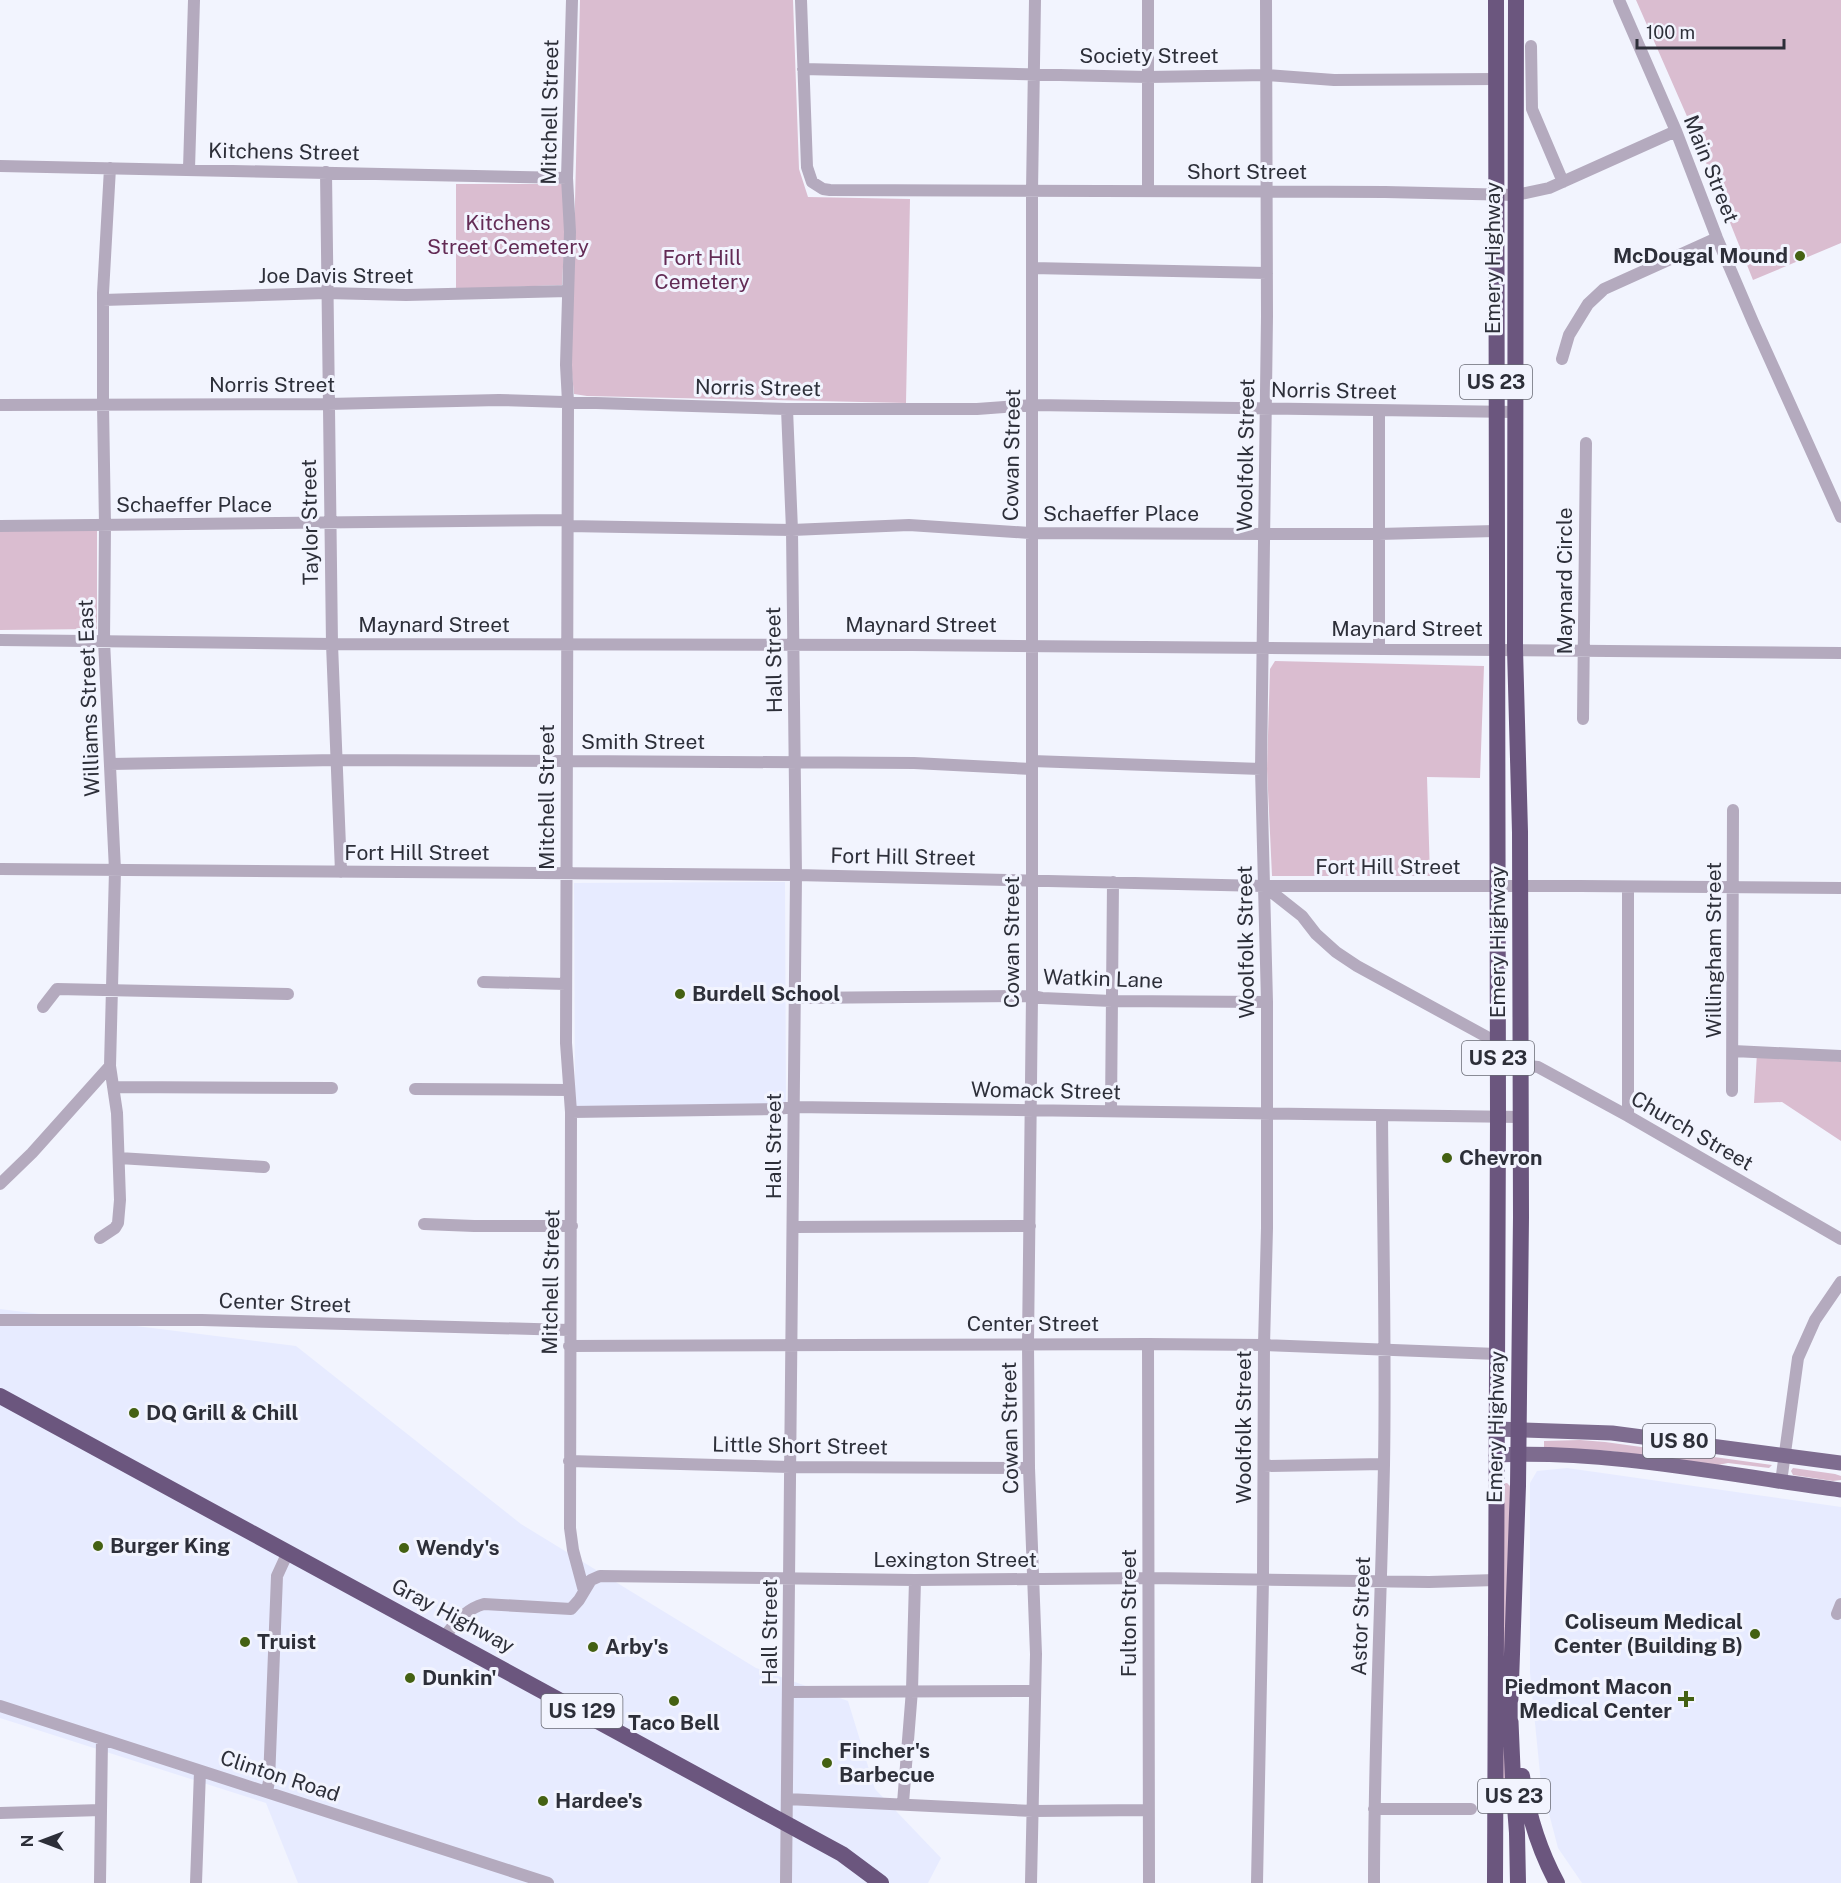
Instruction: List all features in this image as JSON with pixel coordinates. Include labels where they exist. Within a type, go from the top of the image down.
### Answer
[{"type":"highway","name":"Emery Highway","points":[[1496,0],[1498,1878]]},
{"type":"highway","name":"Emery Highway","points":[[1516,0],[1515,649],[1520,886],[1519,1428],[1510,1710],[1518,1883]]},
{"type":"highway","name":"Gray Highway","points":[[0,1396],[786,1823],[842,1854],[881,1883]]},
{"type":"highway","points":[[1510,1710],[1531,1819],[1543,1857],[1557,1883]]},
{"type":"main road","points":[[1496,1429],[1519,1428]]},
{"type":"main road","name":"US 80","points":[[1519,1428],[1612,1433],[1841,1463]]},
{"type":"main road","name":"US 80","points":[[1496,1455],[1623,1458],[1841,1490]]},
{"type":"street","points":[[189,169],[194,0]]},
{"type":"street","name":"Mitchell Street","points":[[572,0],[567,178],[570,232],[566,365],[568,402],[566,1043],[572,1112],[569,1330],[570,1528],[584,1592]]},
{"type":"street","points":[[801,0],[803,69]]},
{"type":"street","name":"Cowan Street","points":[[1031,1883],[1035,1691],[1028,1343],[1032,996],[1030,533],[1035,0]]},
{"type":"street","points":[[1148,0],[1148,191]]},
{"type":"street","name":"Woolfolk Street","points":[[1257,1883],[1267,1228],[1267,1002],[1262,769],[1266,409],[1266,0]]},
{"type":"street","name":"Main Street","points":[[1619,0],[1676,131],[1718,238],[1841,517]]},
{"type":"street","points":[[1531,46],[1532,109],[1563,182]]},
{"type":"street","name":"Society Street","points":[[803,69],[1148,76],[1267,75],[1334,80],[1496,79]]},
{"type":"street","name":"Short Street","points":[[803,69],[807,167],[810,179],[816,185],[830,190],[1265,191],[1516,195],[1536,192],[1563,182],[1676,131]]},
{"type":"street","name":"Kitchens Street","points":[[0,166],[567,178]]},
{"type":"street","name":"Williams Street East","points":[[100,1238],[116,1228],[120,1200],[117,1113],[110,1066],[115,870],[104,641],[103,300],[110,168]]},
{"type":"street","name":"Taylor Street","points":[[326,172],[332,644],[342,872]]},
{"type":"street","points":[[1562,359],[1569,335],[1588,304],[1604,289],[1718,238]]},
{"type":"street","points":[[1032,268],[1266,273]]},
{"type":"street","name":"Joe Davis Street","points":[[103,300],[327,293],[406,295],[568,291]]},
{"type":"street","name":"Norris Street","points":[[0,405],[328,404],[499,399],[787,409],[977,409],[1033,405],[1379,412],[1515,412]]},
{"type":"street","name":"Hall Street","points":[[786,1883],[796,875],[792,530],[787,409]]},
{"type":"street","points":[[1379,412],[1379,649]]},
{"type":"street","name":"Maynard Circle","points":[[1583,719],[1586,443]]},
{"type":"street","name":"Schaeffer Place","points":[[0,526],[567,523],[792,530],[909,525],[1030,533],[1379,534],[1496,531]]},
{"type":"street","name":"Maynard Street","points":[[0,640],[332,644],[1263,647],[1841,653]]},
{"type":"street","name":"Smith Street","points":[[110,764],[336,760],[567,761],[914,763],[1262,769]]},
{"type":"street","name":"Willingham Street","points":[[1732,1091],[1733,810]]},
{"type":"street","name":"Fort Hill Street","points":[[0,869],[796,875],[1264,886],[1841,888]]},
{"type":"street","points":[[1111,1111],[1113,882]]},
{"type":"street","points":[[1264,886],[1302,916],[1316,934],[1336,952],[1498,1043]]},
{"type":"street","points":[[1297,886],[1296,902],[1302,916]]},
{"type":"street","points":[[1628,1116],[1629,887]]},
{"type":"street","points":[[483,982],[566,984]]},
{"type":"street","points":[[43,1007],[57,988],[288,994]]},
{"type":"street","name":"Watkin Lane","points":[[795,998],[1032,996],[1112,1001],[1267,1002]]},
{"type":"street","points":[[1733,1051],[1841,1056]]},
{"type":"street","name":"Church Street","points":[[1520,1065],[1538,1067],[1628,1116],[1841,1239]]},
{"type":"street","points":[[0,1184],[32,1153],[110,1066]]},
{"type":"street","points":[[114,1087],[332,1088]]},
{"type":"street","points":[[415,1089],[569,1090]]},
{"type":"street","name":"Womack Street","points":[[572,1112],[793,1107],[1520,1117]]},
{"type":"street","name":"Astor Street","points":[[1374,1883],[1384,1464],[1382,1116]]},
{"type":"street","points":[[119,1158],[264,1167]]},
{"type":"street","points":[[424,1224],[572,1226]]},
{"type":"street","points":[[793,1227],[1030,1226]]},
{"type":"street","points":[[1781,1482],[1798,1358],[1815,1320],[1841,1282]]},
{"type":"street","name":"Center Street","points":[[0,1320],[223,1320],[569,1330]]},
{"type":"street","name":"Center Street","points":[[570,1346],[1028,1343],[1264,1345],[1497,1354]]},
{"type":"street","name":"Fulton Street","points":[[1148,1344],[1149,1883]]},
{"type":"street","name":"Little Short Street","points":[[570,1461],[790,1467],[1029,1468]]},
{"type":"street","points":[[1264,1466],[1384,1464]]},
{"type":"street","points":[[267,1792],[278,1575],[288,1552]]},
{"type":"street","name":"Lexington Street","points":[[443,1638],[462,1616],[474,1607],[498,1604],[571,1609],[591,1580],[600,1576],[789,1580],[1149,1578],[1496,1580]]},
{"type":"street","points":[[903,1803],[912,1690],[915,1580]]},
{"type":"street","points":[[789,1692],[1035,1691]]},
{"type":"street","name":"Clinton Road","points":[[0,1706],[548,1883]]},
{"type":"street","points":[[100,1883],[102,1739]]},
{"type":"street","points":[[196,1883],[200,1771]]},
{"type":"street","points":[[787,1799],[1033,1811],[1148,1810]]},
{"type":"street","points":[[1374,1809],[1471,1809]]},
{"type":"street","points":[[0,1813],[101,1810]]},
{"type":"shaded area","name":"Burdell School","points":[[785,882],[786,1105],[575,1106],[574,883]]},
{"type":"shaded area","points":[[0,1309],[296,1346],[521,1524],[756,1668],[848,1701],[875,1789],[941,1858],[928,1883],[298,1883],[266,1803],[0,1718]]},
{"type":"shaded area","name":"Piedmont Macon Medical Center","points":[[1567,1468],[1841,1507],[1841,1883],[1582,1883],[1558,1848],[1541,1783],[1530,1673],[1530,1483],[1537,1471]]},
{"type":"green space","name":"Fort Hill Cemetery","points":[[580,0],[793,0],[799,169],[808,197],[910,199],[906,403],[574,394],[571,364]]},
{"type":"green space","points":[[1636,0],[1841,0],[1841,243],[1753,280],[1693,130]]},
{"type":"green space","name":"Kitchens Street Cemetery","points":[[456,184],[563,184],[566,212],[562,285],[456,289]]},
{"type":"green space","points":[[97,529],[97,629],[0,630],[0,530]]},
{"type":"green space","points":[[1275,661],[1484,666],[1480,778],[1427,777],[1430,876],[1272,876],[1267,769],[1270,669]]},
{"type":"green space","points":[[1757,1053],[1841,1062],[1841,1141],[1782,1102],[1754,1103]]},
{"type":"green space","points":[[1580,1440],[1772,1465],[1769,1468],[1728,1463],[1718,1465],[1610,1451],[1544,1448],[1544,1441]]},
{"type":"green space","points":[[1793,1468],[1835,1474],[1841,1476],[1841,1480],[1833,1481],[1793,1475],[1791,1471]]},
{"type":"green space","points":[[1507,1483],[1510,1486],[1508,1779],[1502,1789],[1501,1484]]},
{"type":"place","name":"McDougal Mound","points":[[1800,256]]},
{"type":"place","name":"Burdell School","points":[[680,994]]},
{"type":"place","name":"Chevron","points":[[1447,1158]]},
{"type":"place","name":"DQ Grill & Chill","points":[[134,1413]]},
{"type":"place","name":"Burger King","points":[[98,1546]]},
{"type":"place","name":"Wendy's","points":[[404,1548]]},
{"type":"place","name":"Coliseum Medical Center (Building B)","points":[[1755,1634]]},
{"type":"place","name":"Truist","points":[[245,1642]]},
{"type":"place","name":"Arby's","points":[[593,1647]]},
{"type":"place","name":"Dunkin'","points":[[410,1678]]},
{"type":"place","name":"Piedmont Macon Medical Center","points":[[1686,1699]]},
{"type":"place","name":"Taco Bell","points":[[674,1701]]},
{"type":"place","name":"Fincher's Barbecue","points":[[827,1763]]},
{"type":"place","name":"Hardee's","points":[[543,1801]]}]
